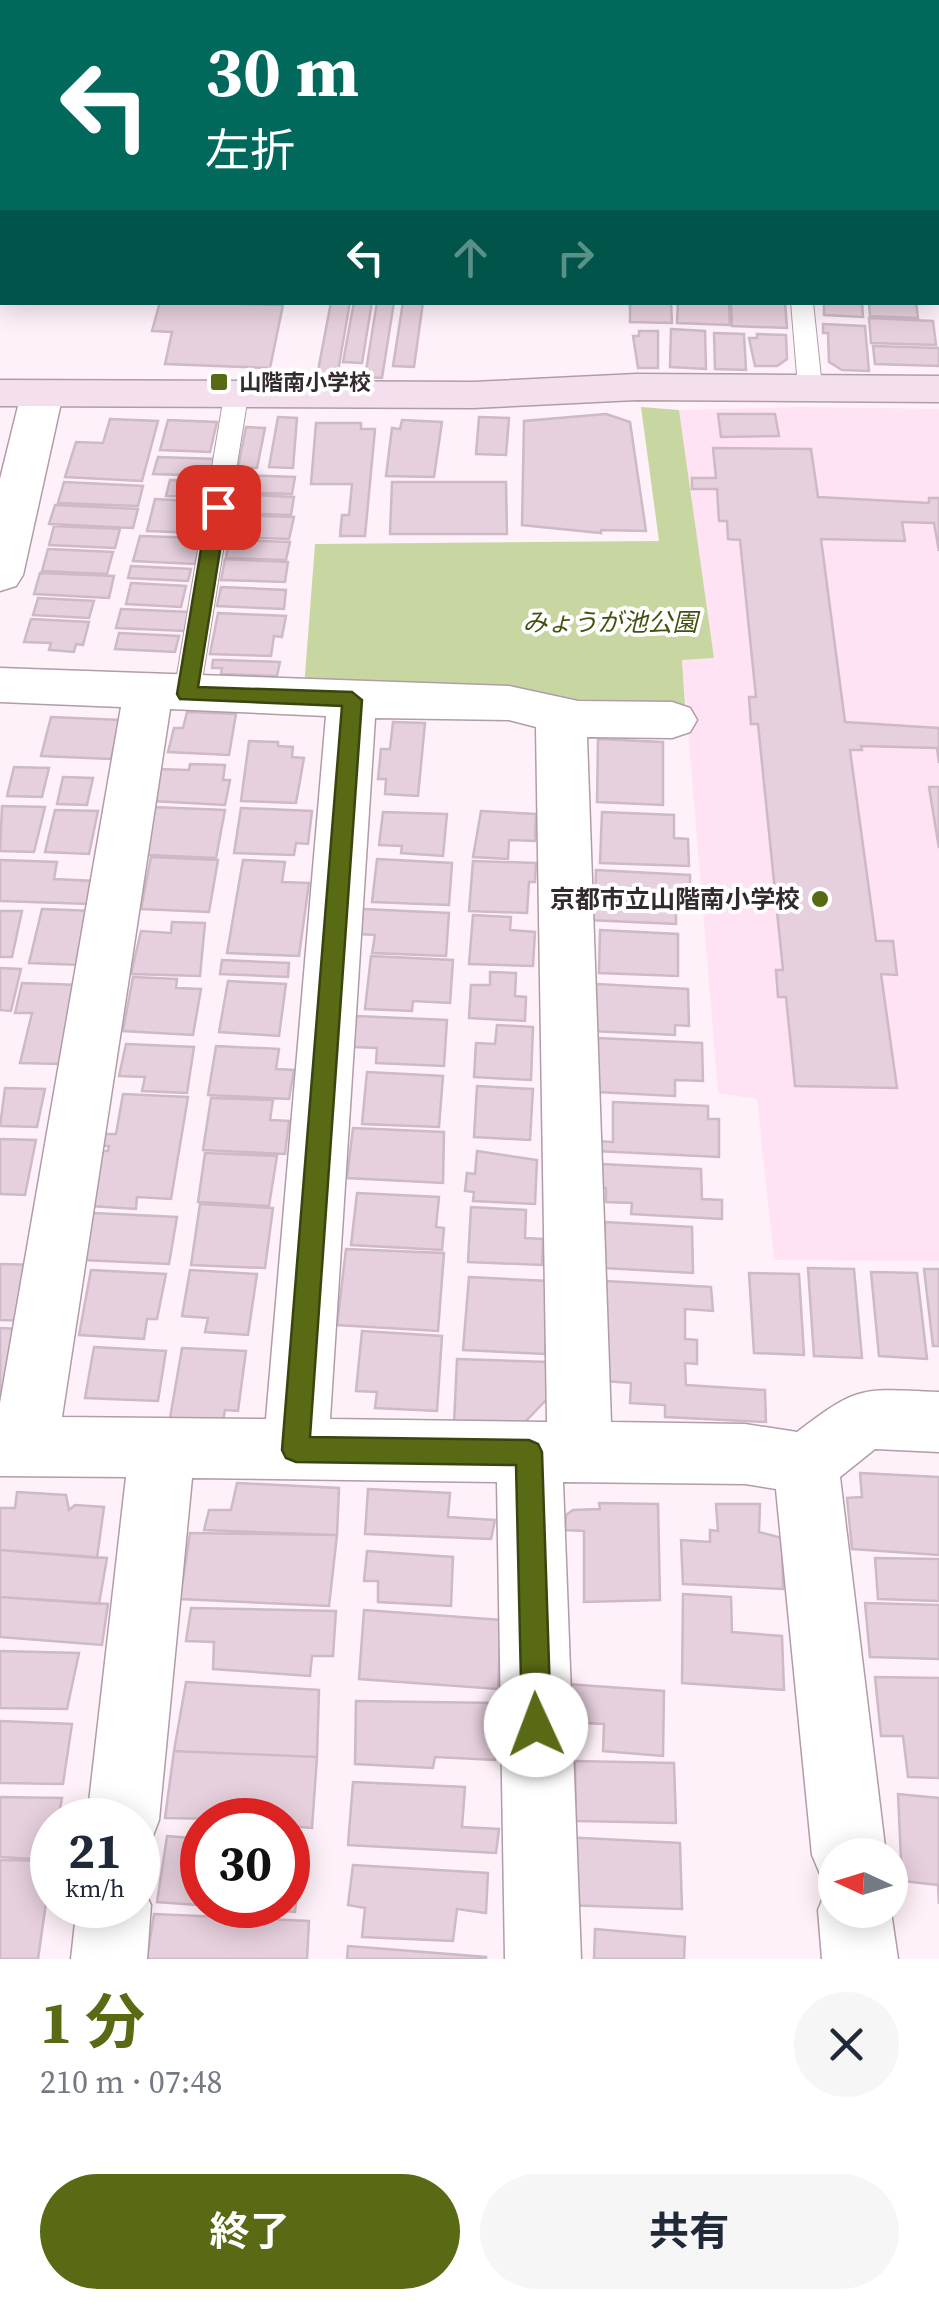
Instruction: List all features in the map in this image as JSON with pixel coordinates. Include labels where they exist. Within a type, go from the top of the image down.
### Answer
[{"type":"street","points":[[0,575],[21,394],[473,395],[636,387],[939,389]]},
{"type":"street","points":[[0,685],[509,703],[578,719],[672,720]]},
{"type":"street","points":[[168,692],[12,1446],[745,1454],[806,1464],[864,1419],[939,1422]]},
{"type":"street","points":[[296,1450],[352,700]]},
{"type":"street","points":[[542,1959],[554,1452],[560,715]]},
{"type":"street","points":[[125,1798],[162,1448]]},
{"type":"street","points":[[806,1464],[847,1838]]},
{"type":"street","points":[[109,1959],[112,1928]]},
{"type":"street","points":[[857,1928],[860,1959]]},
{"type":"lane","points":[[802,305],[810,387]]},
{"type":"lane","points":[[168,692],[236,396]]},
{"type":"shaded area","name":"京都市立山階南小学校","points":[[939,409],[939,1261],[774,1260],[757,1099],[718,1093],[682,659],[714,658],[679,410]]},
{"type":"green space","name":"みょうが池公園","points":[[641,407],[679,410],[714,658],[682,660],[685,705],[304,688],[315,544],[659,541]]},
{"type":"building","points":[[159,305],[283,305],[270,368],[165,364],[172,332],[152,331]]},
{"type":"building","points":[[330,305],[349,305],[337,377],[317,376]]},
{"type":"building","points":[[353,305],[372,305],[362,363],[343,362]]},
{"type":"building","points":[[377,305],[394,305],[382,378],[365,377]]},
{"type":"building","points":[[403,305],[423,305],[414,367],[393,366]]},
{"type":"building","points":[[630,305],[671,305],[672,323],[630,322]]},
{"type":"building","points":[[678,305],[729,305],[730,325],[677,323]]},
{"type":"building","points":[[731,305],[785,305],[787,328],[732,326]]},
{"type":"building","points":[[824,305],[862,305],[863,317],[824,315]]},
{"type":"building","points":[[869,305],[916,305],[918,318],[870,316]]},
{"type":"building","points":[[869,318],[933,321],[936,345],[871,343]]},
{"type":"building","points":[[823,324],[865,326],[869,371],[842,370],[829,362],[828,333],[823,333]]},
{"type":"building","points":[[671,329],[705,331],[706,369],[670,367]]},
{"type":"building","points":[[639,331],[658,331],[658,368],[638,368],[633,336],[639,336]]},
{"type":"building","points":[[714,333],[744,334],[746,370],[715,369]]},
{"type":"building","points":[[757,334],[786,335],[787,359],[777,366],[755,366],[749,338],[757,338]]},
{"type":"building","points":[[873,346],[939,348],[939,366],[875,364]]},
{"type":"building","points":[[606,414],[630,422],[646,531],[601,533],[522,525],[524,421]]},
{"type":"building","points":[[718,414],[775,414],[779,436],[721,437]]},
{"type":"building","points":[[278,417],[297,418],[293,468],[269,467]]},
{"type":"building","points":[[479,417],[509,418],[506,455],[476,454]]},
{"type":"building","points":[[110,419],[158,421],[142,481],[65,477],[76,442],[103,443]]},
{"type":"building","points":[[168,420],[217,422],[210,452],[160,450]]},
{"type":"building","points":[[402,420],[442,422],[434,477],[386,476],[392,428],[400,429]]},
{"type":"building","points":[[316,423],[361,423],[361,429],[375,429],[365,536],[340,536],[342,515],[349,515],[352,484],[311,484]]},
{"type":"building","points":[[246,427],[265,428],[257,468],[238,467]]},
{"type":"building","points":[[713,448],[811,449],[818,497],[929,503],[929,498],[939,498],[939,551],[934,523],[902,522],[905,541],[821,539],[845,722],[939,728],[939,763],[937,748],[861,746],[862,750],[850,750],[876,941],[893,941],[897,975],[881,974],[897,1088],[795,1086],[786,997],[778,997],[776,970],[783,970],[758,724],[751,724],[749,697],[756,697],[740,540],[728,539],[727,521],[719,521],[717,489],[692,489],[692,478],[716,478]]},
{"type":"building","points":[[158,457],[217,459],[213,476],[153,474]]},
{"type":"building","points":[[238,475],[295,477],[292,494],[235,492]]},
{"type":"building","points":[[170,480],[207,481],[204,497],[166,496]]},
{"type":"building","points":[[64,482],[143,486],[138,506],[58,503]]},
{"type":"building","points":[[392,482],[506,482],[507,534],[390,534]]},
{"type":"building","points":[[237,494],[294,497],[291,515],[233,513]]},
{"type":"building","points":[[155,499],[207,502],[199,533],[147,531]]},
{"type":"building","points":[[55,505],[138,509],[133,528],[49,524]]},
{"type":"building","points":[[234,515],[294,517],[289,539],[230,537]]},
{"type":"building","points":[[54,526],[120,529],[115,548],[49,545]]},
{"type":"building","points":[[140,536],[201,538],[195,564],[133,561]]},
{"type":"building","points":[[229,540],[290,542],[286,560],[226,558]]},
{"type":"building","points":[[48,549],[113,552],[107,574],[42,571]]},
{"type":"building","points":[[225,559],[288,562],[285,582],[221,580]]},
{"type":"building","points":[[131,566],[191,569],[188,581],[128,578]]},
{"type":"building","points":[[40,573],[114,576],[109,598],[34,594]]},
{"type":"building","points":[[131,583],[186,586],[181,607],[126,604]]},
{"type":"building","points":[[221,587],[286,590],[284,609],[217,606]]},
{"type":"building","points":[[38,598],[94,601],[89,618],[33,615]]},
{"type":"building","points":[[121,609],[189,612],[185,631],[116,628]]},
{"type":"building","points":[[218,613],[286,616],[282,637],[274,636],[271,656],[210,654]]},
{"type":"building","points":[[31,619],[89,622],[83,645],[76,644],[74,652],[49,650],[51,643],[24,642]]},
{"type":"building","points":[[119,633],[179,636],[175,652],[115,649]]},
{"type":"building","points":[[213,660],[280,662],[277,676],[221,674],[222,668],[212,668]]},
{"type":"building","points":[[187,712],[236,714],[229,755],[168,752],[174,728],[183,728]]},
{"type":"building","points":[[51,717],[120,720],[111,759],[41,756]]},
{"type":"building","points":[[393,722],[425,723],[418,796],[385,794],[386,779],[378,779],[381,749],[390,749]]},
{"type":"building","points":[[598,739],[663,742],[663,805],[597,802]]},
{"type":"building","points":[[249,741],[278,742],[278,746],[293,747],[292,757],[304,758],[296,803],[241,801]]},
{"type":"building","points":[[190,764],[225,765],[223,780],[230,780],[225,805],[152,801],[158,769],[189,770]]},
{"type":"building","points":[[14,767],[49,768],[42,797],[7,796]]},
{"type":"building","points":[[63,777],[93,778],[87,805],[57,804]]},
{"type":"building","points":[[929,787],[939,787],[939,848]]},
{"type":"building","points":[[2,806],[45,807],[34,852],[0,851]]},
{"type":"building","points":[[152,807],[225,810],[216,858],[147,855]]},
{"type":"building","points":[[241,808],[312,811],[308,844],[296,843],[294,855],[234,853]]},
{"type":"building","points":[[55,810],[98,811],[89,854],[45,852]]},
{"type":"building","points":[[481,811],[536,814],[535,841],[509,840],[508,859],[473,857]]},
{"type":"building","points":[[383,812],[447,814],[443,856],[401,853],[402,846],[379,845]]},
{"type":"building","points":[[602,812],[674,815],[674,838],[688,839],[689,866],[600,863]]},
{"type":"building","points":[[151,857],[218,860],[209,912],[141,909]]},
{"type":"building","points":[[377,859],[452,863],[449,905],[372,902]]},
{"type":"building","points":[[0,860],[57,862],[54,879],[95,881],[90,904],[0,901]]},
{"type":"building","points":[[243,860],[285,862],[282,882],[309,883],[299,956],[227,953]]},
{"type":"building","points":[[473,861],[536,863],[535,882],[529,882],[527,913],[469,911]]},
{"type":"building","points":[[596,870],[690,875],[690,903],[676,902],[676,924],[588,920],[588,907],[595,907]]},
{"type":"building","points":[[42,909],[93,911],[82,965],[29,963]]},
{"type":"building","points":[[363,909],[449,913],[446,956],[372,953],[375,935],[360,934]]},
{"type":"building","points":[[0,911],[22,911],[12,957],[0,957]]},
{"type":"building","points":[[473,915],[511,917],[510,930],[535,932],[533,966],[469,964]]},
{"type":"building","points":[[172,922],[205,923],[200,976],[131,974],[141,931],[171,933]]},
{"type":"building","points":[[600,930],[678,934],[678,976],[599,973]]},
{"type":"building","points":[[371,956],[453,960],[450,1003],[413,1001],[412,1011],[365,1009]]},
{"type":"building","points":[[222,960],[289,963],[288,977],[220,974]]},
{"type":"building","points":[[0,968],[21,969],[11,1011],[0,1010]]},
{"type":"building","points":[[490,972],[516,973],[515,996],[526,997],[525,1021],[469,1018],[471,985],[490,985]]},
{"type":"building","points":[[133,977],[177,979],[176,988],[201,989],[193,1035],[123,1031]]},
{"type":"building","points":[[228,981],[286,984],[279,1036],[219,1032]]},
{"type":"building","points":[[22,983],[79,985],[62,1064],[20,1063],[32,1013],[15,1013]]},
{"type":"building","points":[[596,984],[688,989],[689,1026],[675,1025],[675,1035],[592,1031]]},
{"type":"building","points":[[356,1016],[447,1020],[444,1066],[376,1063],[377,1048],[353,1047]]},
{"type":"building","points":[[497,1025],[533,1027],[531,1080],[474,1077],[476,1043],[495,1044]]},
{"type":"building","points":[[598,1038],[702,1043],[703,1081],[675,1080],[675,1096],[597,1092]]},
{"type":"building","points":[[126,1044],[194,1047],[187,1093],[142,1091],[145,1077],[119,1076]]},
{"type":"building","points":[[216,1046],[279,1049],[276,1069],[294,1070],[289,1099],[208,1095]]},
{"type":"building","points":[[367,1072],[443,1076],[439,1127],[362,1124]]},
{"type":"building","points":[[477,1086],[533,1089],[530,1140],[474,1137]]},
{"type":"building","points":[[5,1088],[45,1089],[37,1127],[0,1126]]},
{"type":"building","points":[[123,1094],[188,1097],[171,1199],[137,1197],[136,1209],[91,1206],[103,1151],[108,1151],[109,1146],[101,1146],[104,1134],[116,1134]]},
{"type":"building","points":[[211,1098],[273,1100],[270,1120],[289,1121],[285,1154],[203,1150]]},
{"type":"building","points":[[613,1102],[708,1106],[708,1119],[719,1119],[719,1157],[596,1151],[596,1141],[613,1142]]},
{"type":"building","points":[[353,1128],[444,1132],[443,1183],[347,1178]]},
{"type":"building","points":[[0,1139],[36,1140],[25,1195],[0,1194]]},
{"type":"building","points":[[477,1151],[537,1160],[535,1204],[473,1201],[474,1192],[465,1191],[467,1173],[475,1174]]},
{"type":"building","points":[[205,1153],[277,1156],[269,1206],[198,1202]]},
{"type":"building","points":[[601,1164],[701,1169],[702,1199],[722,1200],[722,1219],[631,1214],[632,1203],[606,1202],[606,1188],[600,1187]]},
{"type":"building","points":[[357,1193],[439,1197],[436,1227],[444,1228],[442,1250],[351,1245]]},
{"type":"building","points":[[200,1204],[273,1208],[265,1268],[191,1265]]},
{"type":"building","points":[[471,1207],[526,1210],[525,1238],[543,1239],[542,1265],[468,1262]]},
{"type":"building","points":[[93,1213],[177,1217],[169,1264],[83,1260]]},
{"type":"building","points":[[605,1222],[692,1227],[693,1273],[604,1268]]},
{"type":"building","points":[[346,1249],[444,1253],[438,1331],[337,1325]]},
{"type":"building","points":[[0,1264],[40,1265],[28,1321],[0,1320]]},
{"type":"building","points":[[808,1268],[854,1269],[862,1358],[814,1356]]},
{"type":"building","points":[[924,1269],[939,1269],[939,1346],[933,1346]]},
{"type":"building","points":[[91,1270],[166,1274],[157,1319],[147,1319],[144,1339],[79,1335]]},
{"type":"building","points":[[190,1270],[257,1274],[248,1335],[205,1332],[208,1318],[182,1316]]},
{"type":"building","points":[[871,1272],[917,1273],[927,1359],[879,1356]]},
{"type":"building","points":[[749,1273],[799,1274],[804,1355],[754,1353]]},
{"type":"building","points":[[469,1277],[548,1281],[545,1354],[463,1350]]},
{"type":"building","points":[[606,1281],[711,1287],[713,1311],[685,1309],[685,1339],[697,1340],[697,1364],[685,1363],[686,1385],[765,1390],[766,1422],[665,1417],[665,1405],[630,1403],[631,1383],[605,1381]]},
{"type":"building","points":[[0,1328],[19,1329],[0,1408]]},
{"type":"building","points":[[362,1331],[442,1336],[437,1411],[375,1408],[377,1392],[356,1391]]},
{"type":"building","points":[[94,1347],[166,1351],[158,1401],[85,1398]]},
{"type":"building","points":[[182,1348],[246,1351],[238,1411],[225,1410],[222,1427],[169,1424]]},
{"type":"building","points":[[457,1359],[550,1362],[549,1397],[522,1425],[454,1423]]},
{"type":"building","points":[[860,1473],[939,1477],[939,1555],[852,1549],[847,1498],[862,1497]]},
{"type":"building","points":[[237,1483],[339,1488],[337,1535],[204,1530],[209,1510],[231,1510]]},
{"type":"building","points":[[368,1489],[450,1493],[448,1517],[495,1520],[491,1539],[365,1534]]},
{"type":"building","points":[[17,1492],[66,1495],[69,1510],[75,1505],[104,1507],[97,1558],[0,1550],[0,1508],[15,1508]]},
{"type":"building","points":[[599,1503],[658,1504],[660,1600],[584,1602],[584,1531],[565,1530],[566,1515],[573,1510],[600,1509]]},
{"type":"building","points":[[716,1504],[760,1504],[759,1532],[782,1538],[783,1589],[683,1584],[681,1540],[710,1542],[710,1530],[718,1531]]},
{"type":"building","points":[[190,1533],[337,1535],[329,1606],[180,1599]]},
{"type":"building","points":[[0,1550],[107,1558],[99,1604],[0,1597]]},
{"type":"building","points":[[367,1551],[453,1557],[451,1606],[378,1602],[378,1581],[364,1581]]},
{"type":"building","points":[[875,1558],[939,1559],[939,1601],[878,1599]]},
{"type":"building","points":[[683,1594],[731,1597],[732,1632],[782,1636],[784,1690],[682,1683]]},
{"type":"building","points":[[0,1597],[108,1604],[102,1645],[0,1637]]},
{"type":"building","points":[[865,1603],[939,1605],[939,1659],[870,1657]]},
{"type":"building","points":[[191,1608],[336,1611],[333,1656],[312,1656],[310,1676],[213,1669],[214,1642],[186,1641]]},
{"type":"building","points":[[364,1610],[501,1620],[498,1689],[359,1679]]},
{"type":"building","points":[[0,1651],[79,1653],[67,1709],[0,1708]]},
{"type":"building","points":[[875,1677],[939,1678],[939,1778],[908,1777],[903,1736],[881,1736]]},
{"type":"building","points":[[186,1682],[319,1690],[317,1757],[174,1751]]},
{"type":"building","points":[[566,1684],[664,1691],[663,1756],[603,1751],[604,1724],[564,1722]]},
{"type":"building","points":[[356,1701],[499,1703],[495,1760],[435,1757],[433,1768],[355,1764]]},
{"type":"building","points":[[0,1721],[72,1724],[63,1784],[0,1783]]},
{"type":"building","points":[[174,1751],[317,1757],[312,1828],[310,1798],[180,1798],[180,1818],[165,1818]]},
{"type":"building","points":[[575,1761],[674,1763],[676,1823],[576,1821]]},
{"type":"building","points":[[353,1782],[465,1787],[462,1827],[499,1829],[496,1853],[348,1845]]},
{"type":"building","points":[[898,1794],[939,1798],[939,1904],[938,1885],[908,1882],[908,1838],[900,1838]]},
{"type":"building","points":[[0,1797],[62,1798],[30,1798],[30,1859],[0,1857]]},
{"type":"building","points":[[167,1836],[180,1837],[180,1904],[160,1902]]},
{"type":"building","points":[[563,1837],[680,1843],[682,1909],[562,1905]]},
{"type":"building","points":[[0,1860],[30,1861],[30,1928],[42,1928],[38,1959],[0,1959]]},
{"type":"building","points":[[353,1865],[488,1873],[486,1913],[457,1909],[453,1941],[362,1937],[365,1908],[348,1905]]},
{"type":"building","points":[[160,1914],[180,1915],[180,1928],[309,1928],[307,1959],[147,1959],[152,1928],[160,1928]]},
{"type":"building","points":[[595,1929],[685,1937],[684,1959],[594,1959]]},
{"type":"building","points":[[348,1946],[486,1957],[486,1959],[347,1959]]},
{"type":"place","name":"山階南小学校","points":[[219,382]]},
{"type":"place","name":"京都市立山階南小学校","points":[[820,899]]},
{"type":"route","points":[[218,507],[187,694],[352,700],[296,1450],[529,1452],[536,1725]]}]
